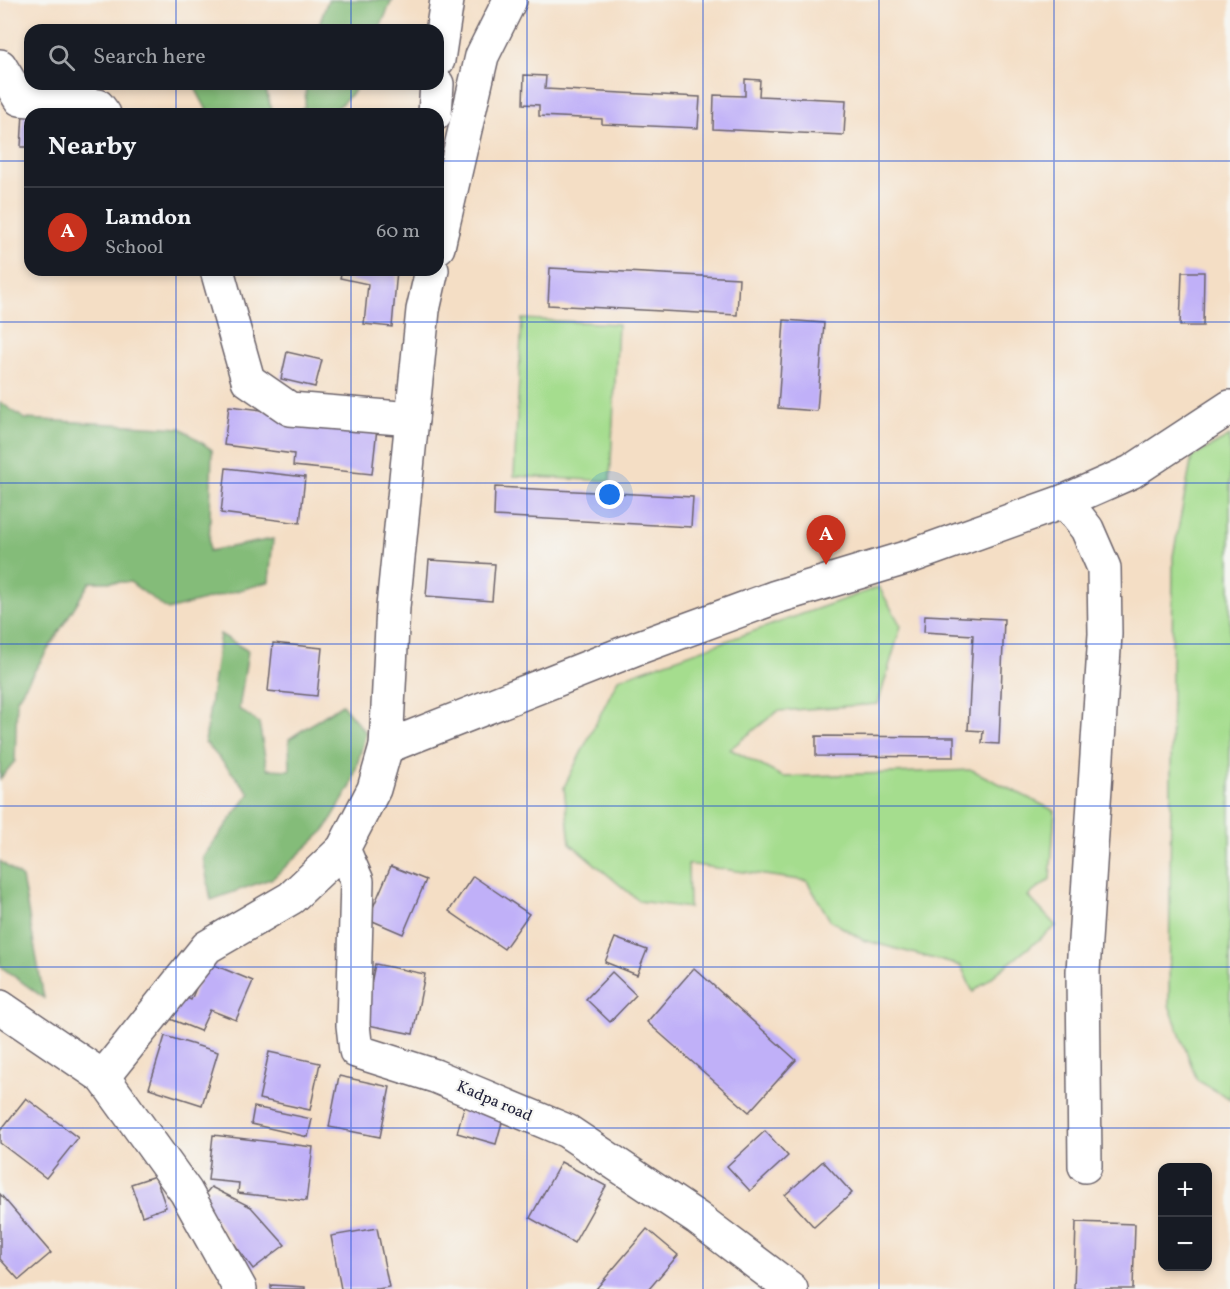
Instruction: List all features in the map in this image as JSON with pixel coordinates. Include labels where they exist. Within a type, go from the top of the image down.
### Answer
[{"type":"street","points":[[443,24],[447,0]]},
{"type":"street","points":[[444,211],[483,56],[510,0]]},
{"type":"street","points":[[0,66],[20,99],[99,106],[100,108]]},
{"type":"street","points":[[435,108],[437,90]]},
{"type":"street","points":[[220,276],[248,380],[290,409],[412,419]]},
{"type":"street","points":[[103,1077],[207,947],[291,898],[343,849],[374,789],[386,747],[393,607],[423,310],[431,276]]},
{"type":"street","points":[[386,747],[627,652],[776,597],[912,556],[1065,501],[1131,472],[1230,407]]},
{"type":"street","points":[[1065,501],[1087,529],[1104,567],[1105,634],[1083,971],[1085,1166]]},
{"type":"street","name":"Kadpa road","points":[[343,849],[357,881],[353,1025],[356,1051],[435,1076],[567,1131],[697,1218],[791,1289]]},
{"type":"street","points":[[0,1007],[103,1077],[186,1192],[240,1289]]},
{"type":"green space","points":[[328,0],[392,0],[382,24],[319,24]]},
{"type":"green space","points":[[196,90],[266,90],[271,108],[206,108]]},
{"type":"green space","points":[[306,90],[355,90],[337,108],[302,108],[305,106]]},
{"type":"green space","points":[[522,319],[618,324],[610,481],[514,476]]},
{"type":"green space","points":[[0,402],[25,419],[181,428],[212,450],[209,551],[273,539],[269,582],[168,610],[130,582],[90,582],[17,699],[15,761],[0,779]]},
{"type":"green space","points":[[1230,436],[1230,1099],[1197,1080],[1169,1005],[1173,556],[1192,457]]},
{"type":"green space","points":[[879,587],[901,626],[878,704],[778,711],[730,749],[783,777],[972,770],[1055,811],[1050,879],[1028,896],[1056,926],[973,992],[961,966],[863,940],[830,920],[807,881],[688,864],[689,908],[639,901],[570,843],[564,787],[618,679]]},
{"type":"green space","points":[[220,634],[248,651],[239,709],[259,723],[267,769],[290,770],[289,739],[342,704],[366,733],[351,786],[325,830],[273,878],[211,900],[203,857],[250,793],[205,742]]},
{"type":"green space","points":[[0,861],[22,878],[44,998],[0,966]]},
{"type":"building","points":[[524,75],[546,76],[545,89],[700,97],[698,128],[602,124],[602,119],[539,116],[539,105],[523,104]]},
{"type":"building","points":[[745,79],[760,80],[759,96],[846,100],[844,135],[713,129],[714,95],[745,96]]},
{"type":"building","points":[[23,112],[24,147],[21,147]]},
{"type":"building","points":[[550,268],[739,278],[737,315],[548,305]]},
{"type":"building","points":[[1182,272],[1204,272],[1203,326],[1180,326]]},
{"type":"building","points":[[340,276],[396,276],[392,327],[364,324],[368,284],[340,278]]},
{"type":"building","points":[[784,320],[824,323],[817,411],[778,408]]},
{"type":"building","points":[[287,352],[322,360],[315,387],[281,379]]},
{"type":"building","points":[[229,406],[304,415],[377,428],[372,474],[293,466],[294,454],[224,445]]},
{"type":"building","points":[[226,468],[305,477],[300,523],[221,513]]},
{"type":"building","points":[[495,487],[693,497],[691,527],[494,516]]},
{"type":"building","points":[[429,560],[495,564],[492,601],[426,596]]},
{"type":"building","points":[[925,615],[1004,619],[999,744],[982,743],[983,731],[968,730],[973,635],[924,632]]},
{"type":"building","points":[[273,643],[322,648],[317,696],[268,691]]},
{"type":"building","points":[[816,736],[954,737],[954,757],[816,756]]},
{"type":"building","points":[[391,866],[426,880],[403,934],[368,919]]},
{"type":"building","points":[[473,876],[529,914],[504,949],[449,911]]},
{"type":"building","points":[[615,938],[647,950],[637,975],[605,962]]},
{"type":"building","points":[[207,962],[253,981],[236,1020],[210,1010],[200,1031],[168,1018],[178,994],[191,1000]]},
{"type":"building","points":[[375,964],[425,974],[413,1034],[363,1024]]},
{"type":"building","points":[[694,968],[796,1060],[749,1112],[647,1022]]},
{"type":"building","points":[[612,972],[636,995],[610,1022],[586,999]]},
{"type":"building","points":[[165,1036],[218,1052],[202,1105],[149,1088]]},
{"type":"building","points":[[269,1052],[320,1063],[310,1110],[259,1099]]},
{"type":"building","points":[[339,1076],[390,1087],[380,1137],[329,1127]]},
{"type":"building","points":[[26,1098],[78,1138],[46,1178],[0,1143],[0,1131]]},
{"type":"building","points":[[465,1104],[504,1115],[496,1144],[457,1133]]},
{"type":"building","points":[[254,1107],[312,1119],[308,1137],[251,1124]]},
{"type":"building","points":[[765,1131],[788,1156],[750,1191],[727,1166]]},
{"type":"building","points":[[213,1135],[313,1147],[306,1201],[238,1193],[239,1183],[208,1180]]},
{"type":"building","points":[[823,1161],[852,1193],[814,1227],[785,1195]]},
{"type":"building","points":[[561,1162],[606,1186],[574,1243],[530,1218]]},
{"type":"building","points":[[155,1176],[166,1207],[142,1216],[131,1184]]},
{"type":"building","points":[[211,1187],[251,1207],[285,1245],[253,1269],[201,1199]]},
{"type":"building","points":[[0,1194],[51,1253],[19,1280],[0,1259]]},
{"type":"building","points":[[1076,1222],[1135,1224],[1133,1289],[1074,1289]]},
{"type":"building","points":[[377,1228],[389,1287],[341,1289],[331,1236]]},
{"type":"building","points":[[647,1229],[678,1255],[649,1289],[596,1289]]},
{"type":"building","points":[[271,1285],[305,1287],[305,1289],[271,1289]]},
{"type":"place","name":"Lamdon","points":[[826,565]]}]
